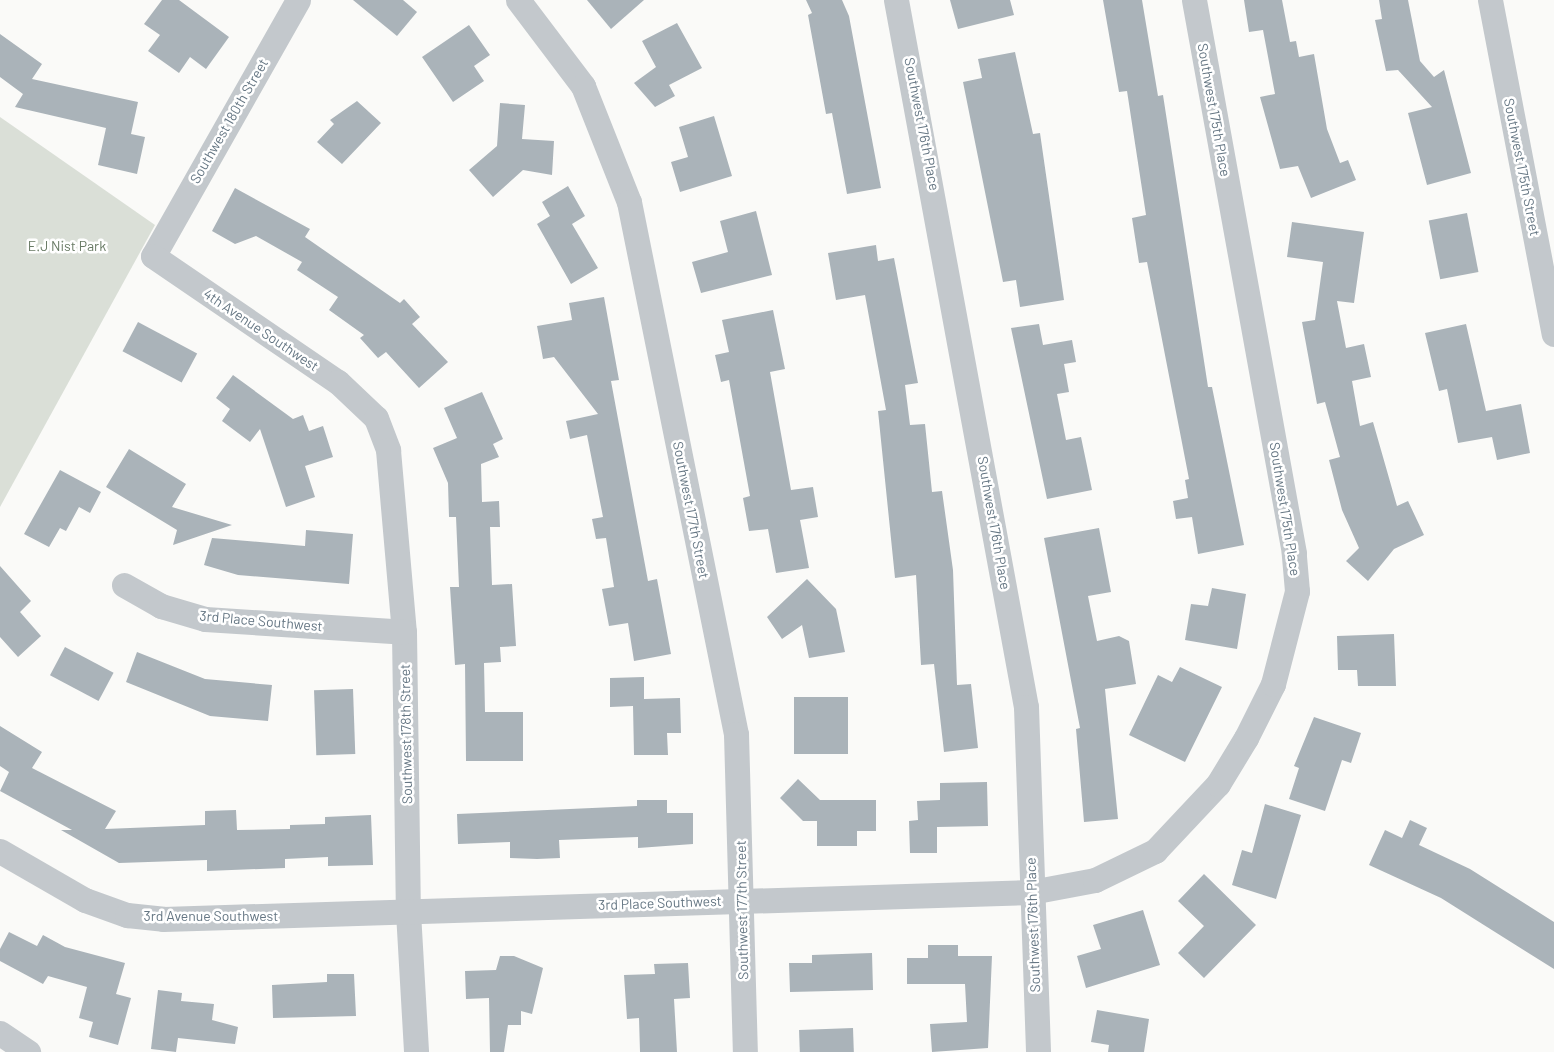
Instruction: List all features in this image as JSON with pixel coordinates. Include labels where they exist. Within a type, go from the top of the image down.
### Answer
[{"type":"street","name":"Southwest 180th Street","points":[[159,242],[298,0]]},
{"type":"street","name":"Southwest 177th Street","points":[[518,0],[582,86],[629,202],[736,734],[743,900],[745,1052]]},
{"type":"street","name":"Southwest 176th Place","points":[[896,0],[1026,707],[1038,1052]]},
{"type":"street","name":"Southwest 175th Place","points":[[1032,892],[1102,876],[1155,851],[1180,828],[1218,784],[1273,684],[1297,591],[1294,553],[1194,0]]},
{"type":"street","name":"Southwest 175th Street","points":[[1490,0],[1554,334]]},
{"type":"street","name":"4th Avenue Southwest","points":[[159,242],[152,256],[338,382],[376,418]]},
{"type":"street","name":"Southwest 178th Street","points":[[376,418],[393,476],[404,632],[408,912],[416,1052]]},
{"type":"street","name":"3rd Place Southwest","points":[[124,586],[161,606],[206,618],[404,632]]},
{"type":"street","name":"3rd Avenue Southwest","points":[[0,851],[85,900],[127,915],[163,919],[408,912]]},
{"type":"street","name":"3rd Place Southwest","points":[[408,912],[1032,892]]},
{"type":"street","points":[[0,1033],[28,1052]]},
{"type":"green space","name":"E.J Nist Park","points":[[0,117],[155,225],[0,507]]},
{"type":"building","points":[[162,0],[179,0],[229,37],[206,69],[190,57],[179,73],[148,51],[160,35],[144,24]]},
{"type":"building","points":[[353,0],[403,0],[417,12],[397,36]]},
{"type":"building","points":[[587,0],[644,0],[611,29]]},
{"type":"building","points":[[806,0],[842,0],[849,16],[881,188],[847,194],[832,113],[826,114],[808,15],[812,13]]},
{"type":"building","points":[[950,0],[1010,0],[1014,15],[958,29]]},
{"type":"building","points":[[1103,0],[1142,0],[1158,96],[1163,95],[1208,387],[1212,387],[1244,545],[1198,554],[1192,517],[1176,519],[1173,501],[1188,498],[1185,480],[1189,479],[1147,262],[1139,263],[1132,218],[1146,215],[1127,91],[1119,92]]},
{"type":"building","points":[[1244,0],[1282,0],[1290,42],[1296,41],[1299,57],[1314,54],[1327,129],[1340,163],[1348,160],[1356,180],[1311,198],[1298,166],[1280,169],[1260,97],[1275,94],[1263,30],[1249,32]]},
{"type":"building","points":[[1379,0],[1408,0],[1420,61],[1434,77],[1444,70],[1471,173],[1427,185],[1408,113],[1432,107],[1398,70],[1386,71],[1375,20],[1382,19]]},
{"type":"building","points":[[677,23],[702,68],[669,85],[675,96],[655,107],[634,83],[656,67],[642,41]]},
{"type":"building","points":[[469,25],[490,55],[474,66],[484,81],[453,102],[422,57]]},
{"type":"building","points":[[0,34],[42,64],[32,79],[138,102],[131,134],[145,137],[137,174],[98,165],[106,128],[15,107],[23,94],[0,77]]},
{"type":"building","points":[[1015,52],[1033,134],[1040,133],[1064,300],[1020,307],[1016,280],[1003,282],[963,82],[982,78],[978,59]]},
{"type":"building","points":[[357,101],[381,123],[342,164],[317,142],[334,124],[330,120]]},
{"type":"building","points":[[500,103],[525,105],[522,139],[554,141],[552,175],[523,170],[493,197],[469,170],[497,146]]},
{"type":"building","points":[[714,116],[732,176],[680,192],[671,162],[688,157],[679,127]]},
{"type":"building","points":[[568,186],[585,216],[572,224],[598,268],[571,284],[537,224],[550,216],[542,202]]},
{"type":"building","points":[[235,188],[310,229],[305,237],[400,303],[404,299],[420,317],[412,324],[448,362],[419,388],[386,352],[378,358],[360,338],[364,335],[329,310],[338,297],[297,270],[302,262],[256,236],[235,244],[212,231]]},
{"type":"building","points":[[756,211],[772,275],[701,293],[692,262],[728,252],[720,221]]},
{"type":"building","points":[[1467,213],[1478,272],[1440,279],[1429,220]]},
{"type":"building","points":[[1292,222],[1364,232],[1354,303],[1337,301],[1346,348],[1364,344],[1371,377],[1352,381],[1360,426],[1373,422],[1397,506],[1408,501],[1424,535],[1394,549],[1368,581],[1346,561],[1359,548],[1342,510],[1329,460],[1340,457],[1325,402],[1317,404],[1302,322],[1315,320],[1323,262],[1287,257]]},
{"type":"building","points":[[876,245],[878,261],[894,258],[918,383],[905,385],[910,425],[925,424],[932,492],[942,491],[953,570],[957,685],[971,684],[978,748],[944,752],[934,664],[921,665],[916,575],[895,578],[878,411],[886,410],[865,295],[836,300],[828,253]]},
{"type":"building","points":[[604,297],[619,380],[611,381],[648,581],[657,579],[671,654],[634,661],[628,623],[609,626],[602,589],[614,587],[606,538],[596,539],[592,519],[603,517],[587,435],[570,439],[566,421],[598,414],[554,357],[543,359],[537,326],[572,320],[569,303]]},
{"type":"building","points":[[773,310],[785,369],[770,372],[791,490],[813,487],[818,517],[800,520],[809,568],[776,573],[768,529],[749,531],[743,498],[750,496],[729,380],[721,382],[715,355],[729,352],[722,320]]},
{"type":"building","points":[[138,322],[197,353],[182,383],[123,351]]},
{"type":"building","points":[[1039,324],[1043,345],[1072,340],[1076,362],[1064,364],[1069,392],[1057,394],[1066,440],[1081,437],[1092,490],[1047,499],[1011,328]]},
{"type":"building","points":[[1466,324],[1486,411],[1521,404],[1530,453],[1497,460],[1492,437],[1458,443],[1447,389],[1439,391],[1425,333]]},
{"type":"building","points":[[233,375],[293,419],[303,415],[309,431],[323,426],[333,457],[305,466],[315,497],[286,507],[260,429],[250,442],[222,421],[230,409],[216,398]]},
{"type":"building","points":[[482,392],[503,439],[493,444],[499,457],[481,464],[482,502],[499,501],[500,527],[490,527],[492,585],[512,584],[516,646],[500,647],[501,662],[484,663],[485,712],[523,712],[523,761],[466,761],[465,664],[455,665],[450,587],[459,587],[456,517],[449,517],[448,483],[433,448],[457,438],[444,408]]},
{"type":"building","points":[[129,449],[186,484],[172,507],[232,525],[173,545],[177,530],[106,487]]},
{"type":"building","points":[[60,470],[101,492],[90,513],[79,507],[66,531],[60,528],[49,547],[24,534]]},
{"type":"building","points":[[1099,528],[1111,592],[1088,596],[1097,641],[1119,636],[1129,641],[1136,684],[1105,689],[1118,819],[1084,822],[1076,729],[1080,728],[1044,538]]},
{"type":"building","points":[[306,530],[353,534],[349,584],[238,575],[204,565],[212,538],[305,546]]},
{"type":"building","points":[[0,566],[31,601],[20,612],[41,636],[18,657],[0,637]]},
{"type":"building","points":[[807,579],[836,609],[845,652],[809,658],[802,625],[782,639],[767,617]]},
{"type":"building","points":[[1212,588],[1246,594],[1237,649],[1185,640],[1191,604],[1208,606]]},
{"type":"building","points":[[1394,634],[1396,686],[1358,686],[1357,670],[1338,670],[1337,636]]},
{"type":"building","points":[[65,647],[114,673],[99,701],[50,675]]},
{"type":"building","points":[[137,652],[205,679],[272,685],[268,721],[210,716],[126,682]]},
{"type":"building","points":[[1180,667],[1222,687],[1185,762],[1129,735],[1158,675],[1172,682]]},
{"type":"building","points":[[644,677],[644,699],[680,698],[681,733],[667,733],[668,755],[634,755],[633,706],[610,707],[610,678]]},
{"type":"building","points":[[353,689],[355,754],[316,755],[314,690]]},
{"type":"building","points":[[794,697],[848,697],[848,754],[794,754]]},
{"type":"building","points":[[1314,717],[1361,733],[1351,763],[1342,760],[1325,811],[1289,799],[1299,768],[1294,766]]},
{"type":"building","points":[[0,726],[42,752],[32,768],[116,811],[105,829],[205,825],[205,811],[236,810],[237,830],[290,829],[290,825],[325,824],[325,817],[371,815],[373,865],[328,866],[328,857],[285,859],[285,868],[207,871],[207,860],[119,863],[61,830],[72,830],[0,791],[9,772],[0,766]]},
{"type":"building","points":[[798,779],[820,800],[876,800],[876,831],[857,831],[857,846],[817,846],[817,821],[803,821],[780,798]]},
{"type":"building","points":[[987,782],[988,826],[937,827],[937,853],[910,853],[909,821],[918,820],[917,801],[940,800],[940,783]]},
{"type":"building","points":[[637,800],[667,800],[667,813],[693,813],[693,844],[638,848],[638,837],[559,840],[560,858],[537,859],[510,858],[510,842],[458,844],[457,814],[637,806]]},
{"type":"building","points":[[1265,804],[1301,815],[1276,899],[1232,885],[1242,850],[1252,853]]},
{"type":"building","points":[[1410,820],[1427,828],[1419,845],[1470,869],[1554,922],[1554,969],[1441,898],[1369,865],[1385,830],[1402,838]]},
{"type":"building","points":[[1204,874],[1256,925],[1204,978],[1178,953],[1204,926],[1178,901]]},
{"type":"building","points":[[1143,910],[1160,965],[1086,988],[1077,956],[1101,949],[1093,925]]},
{"type":"building","points":[[9,932],[37,946],[43,935],[65,947],[125,963],[116,994],[131,998],[118,1045],[89,1037],[93,1022],[79,1018],[87,987],[48,976],[43,984],[0,961],[0,949]]},
{"type":"building","points":[[928,945],[958,945],[958,956],[992,956],[988,1048],[932,1052],[930,1024],[967,1022],[965,984],[907,984],[907,958],[928,958]]},
{"type":"building","points":[[872,953],[873,990],[790,992],[789,963],[812,963],[812,955]]},
{"type":"building","points":[[500,956],[514,956],[543,968],[532,1014],[521,1011],[521,1025],[508,1025],[504,1052],[490,1052],[489,998],[466,999],[465,971],[496,970]]},
{"type":"building","points":[[688,963],[690,998],[674,999],[677,1052],[640,1052],[639,1018],[627,1019],[624,975],[655,974],[654,964]]},
{"type":"building","points":[[327,974],[354,974],[356,1016],[273,1018],[272,985],[327,982]]},
{"type":"building","points":[[158,990],[182,993],[181,1001],[214,1004],[212,1020],[238,1027],[235,1044],[178,1038],[176,1052],[151,1049]]},
{"type":"building","points":[[1097,1010],[1149,1019],[1144,1052],[1108,1052],[1109,1045],[1091,1042]]},
{"type":"building","points":[[853,1028],[854,1052],[800,1052],[799,1030]]}]
